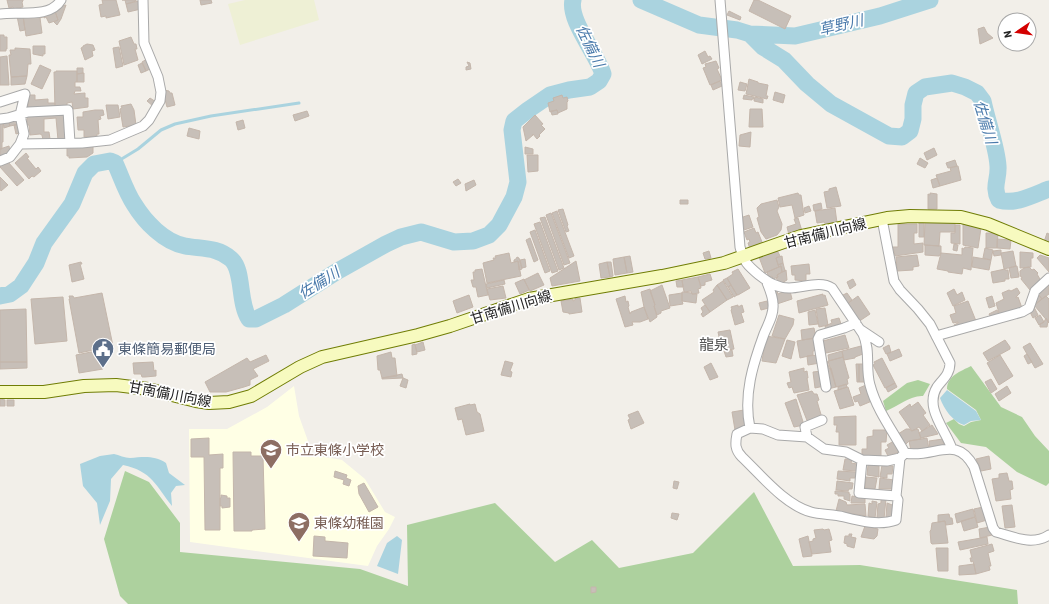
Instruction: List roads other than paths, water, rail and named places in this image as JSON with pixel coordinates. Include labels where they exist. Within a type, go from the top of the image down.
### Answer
[{"type":"main road","name":"甘南備川向線","points":[[0,392],[44,392],[84,386],[116,385],[148,389],[196,402],[229,402],[252,396],[300,367],[322,357],[418,335],[535,298],[700,269],[743,257],[802,236],[882,219],[910,216],[961,217],[988,224],[1049,249]]},
{"type":"street","points":[[0,14],[42,12],[56,6],[61,0]]},
{"type":"street","points":[[20,144],[70,143],[110,140],[143,126],[149,120],[160,101],[161,92],[158,77],[144,43],[143,0]]},
{"type":"street","points":[[720,0],[740,247],[745,263],[766,280],[784,288],[819,284],[828,286],[835,292],[858,326],[866,340],[869,354],[870,384],[874,397],[902,456],[896,496],[898,500],[896,520],[882,523],[857,520],[834,514],[811,512],[803,509],[792,504],[781,495],[736,451],[737,434],[750,428],[763,429],[788,437],[807,437],[824,449],[846,452],[862,460],[887,461],[902,456],[952,449],[964,453],[972,463],[978,477],[993,528],[996,532],[1032,541],[1049,535]]},
{"type":"street","points":[[0,102],[25,94],[20,115],[24,134],[20,144],[10,157],[0,161]]},
{"type":"street","points":[[0,119],[28,112],[68,110],[70,143]]},
{"type":"street","points":[[882,219],[894,281],[930,324],[950,363],[950,369],[934,393],[934,400],[935,414],[952,449]]},
{"type":"street","points":[[936,336],[1022,312],[1029,308],[1036,291],[1049,278]]},
{"type":"street","points":[[750,428],[747,414],[747,403],[752,367],[772,316],[773,305],[766,280]]},
{"type":"street","points":[[826,387],[818,339],[820,335],[844,328],[858,326],[879,342]]},
{"type":"street","points":[[807,437],[805,427],[822,420]]},
{"type":"street","points":[[862,460],[859,493],[896,496]]},
{"type":"water","points":[[947,390],[976,411],[981,420],[971,421],[964,425],[952,418],[940,398]]},
{"type":"water","points":[[114,454],[128,458],[153,458],[162,460],[166,463],[169,473],[185,485],[176,486],[171,493],[172,506],[147,475],[141,471],[123,465],[111,479],[110,501],[100,525],[97,503],[83,486],[80,464],[100,456]]},
{"type":"water","points":[[397,536],[402,540],[398,574],[377,566],[387,543]]},
{"type":"waterway","name":"佐備川","points":[[0,296],[10,294],[21,286],[36,263],[44,243],[72,204],[85,173],[94,164],[110,161],[115,163],[128,194],[138,211],[149,224],[163,236],[177,244],[221,252],[231,259],[238,271],[243,304],[249,319],[256,319],[284,305],[336,272],[401,237],[421,232],[454,242],[473,241],[489,235],[499,225],[514,197],[518,182],[512,130],[514,121],[550,95],[590,87],[599,81],[603,74],[579,27],[575,17],[573,0]]},
{"type":"waterway","name":"佐備川","points":[[641,0],[699,25],[737,30],[750,34],[763,47],[784,60],[807,84],[831,104],[889,136],[902,137],[910,131],[916,93],[925,87],[952,83],[965,87],[977,93],[983,101],[997,159],[998,171],[996,191],[999,200],[1018,200],[1049,189]]},
{"type":"waterway","name":"草野川","points":[[750,34],[795,36],[880,16],[930,0]]},
{"type":"waterway","points":[[115,163],[138,149],[161,130],[175,124],[211,116],[299,103]]},
{"type":"place","name":"東條簡易郵便局","points":[[103,368]]},
{"type":"place","name":"市立東條小学校","points":[[271,470]]},
{"type":"place","name":"東條幼稚園","points":[[299,542]]},
{"type":"district","name":"龍泉","points":[[714,345]]}]
